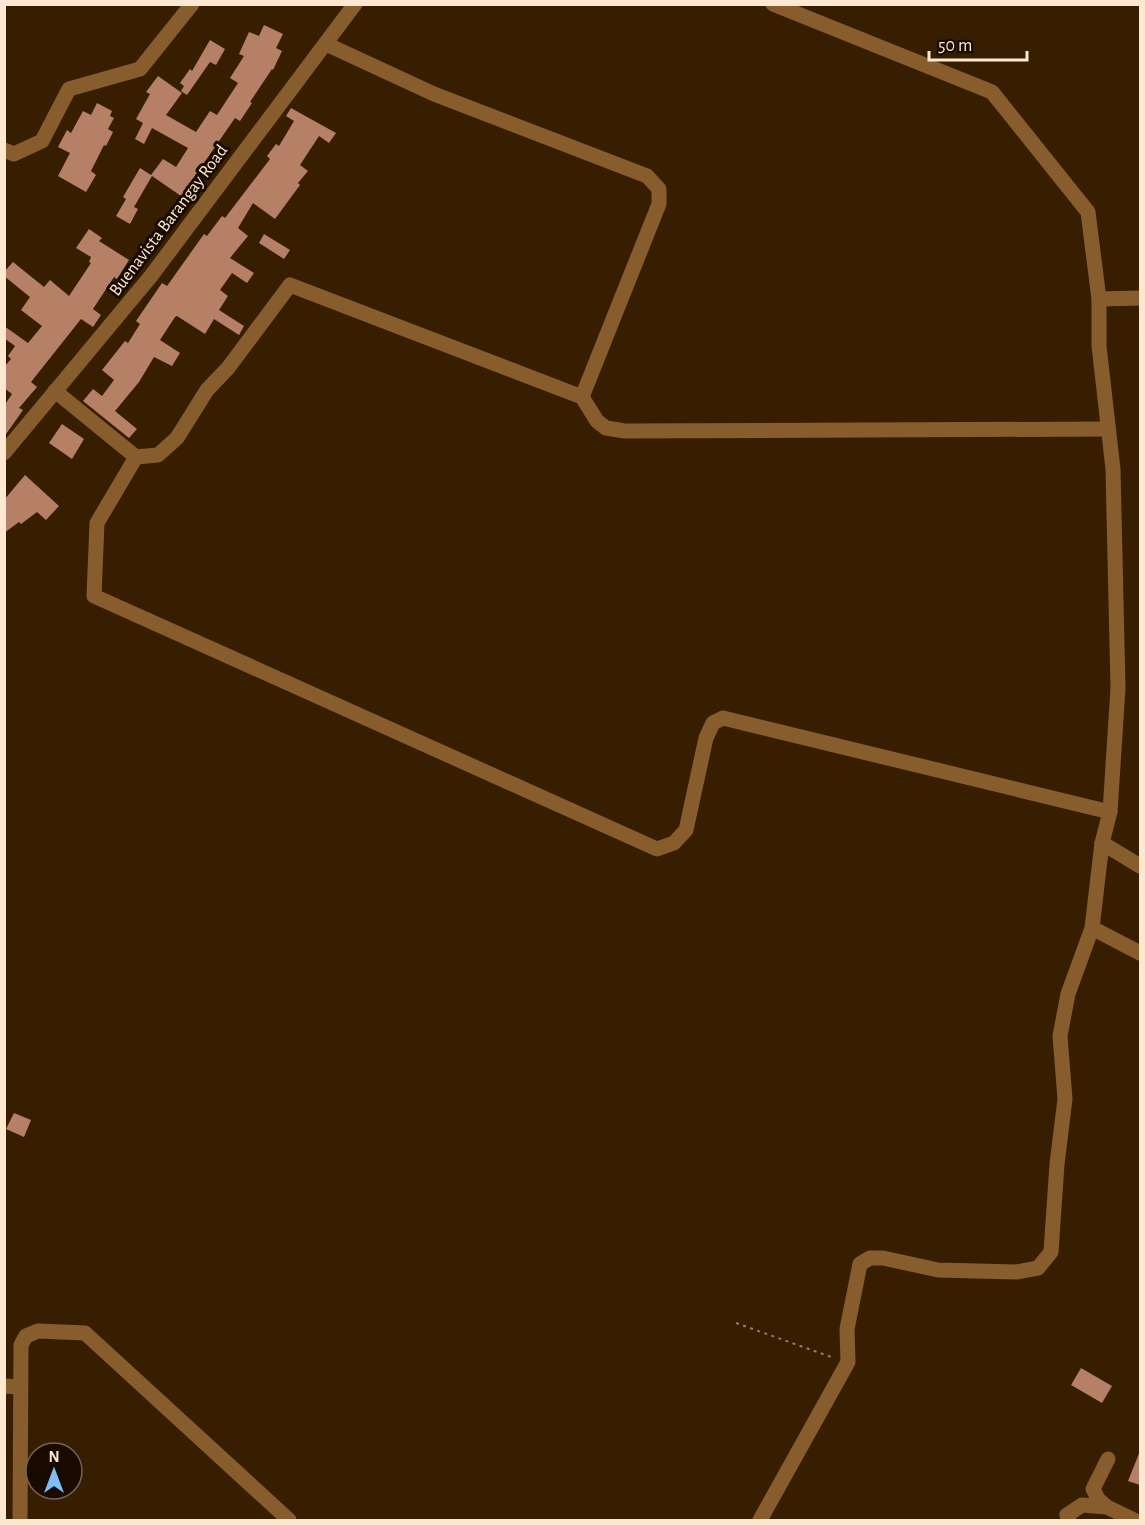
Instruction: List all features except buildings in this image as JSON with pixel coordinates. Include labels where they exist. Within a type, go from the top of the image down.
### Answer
[{"type":"street","points":[[4,150],[14,154],[42,141],[69,89],[141,69],[192,4]]},
{"type":"street","name":"Buenavista Barangay Road","points":[[4,453],[145,285],[355,4]]},
{"type":"street","points":[[760,1521],[848,1362],[847,1329],[860,1264],[870,1258],[884,1258],[938,1270],[1016,1272],[1038,1268],[1051,1252],[1065,1099],[1060,1036],[1068,994],[1092,928],[1102,843],[1110,813],[1118,688],[1113,469],[1099,346],[1099,299],[1088,212],[992,92],[773,4]]},
{"type":"street","points":[[326,44],[434,94],[647,176],[659,189],[659,204],[582,396]]},
{"type":"street","points":[[55,391],[136,457],[158,455],[177,438],[207,390],[228,368],[290,285],[582,396],[597,421],[606,428],[626,431],[1108,429]]},
{"type":"street","points":[[1099,299],[1140,298]]},
{"type":"street","points":[[136,457],[97,523],[94,596],[657,849],[674,843],[686,830],[706,738],[713,723],[723,718],[1110,813]]},
{"type":"street","points":[[1102,843],[1140,866]]},
{"type":"street","points":[[1092,928],[1140,953]]},
{"type":"street","points":[[20,1521],[21,1345],[26,1336],[38,1331],[85,1333],[288,1521]]},
{"type":"street","points":[[4,1386],[20,1387]]},
{"type":"street","points":[[1108,1459],[1093,1489],[1098,1499],[1107,1507],[1134,1521]]},
{"type":"street","points":[[1069,1521],[1067,1515],[1082,1505],[1107,1507]]},
{"type":"path","points":[[736,1323],[848,1362]]}]
